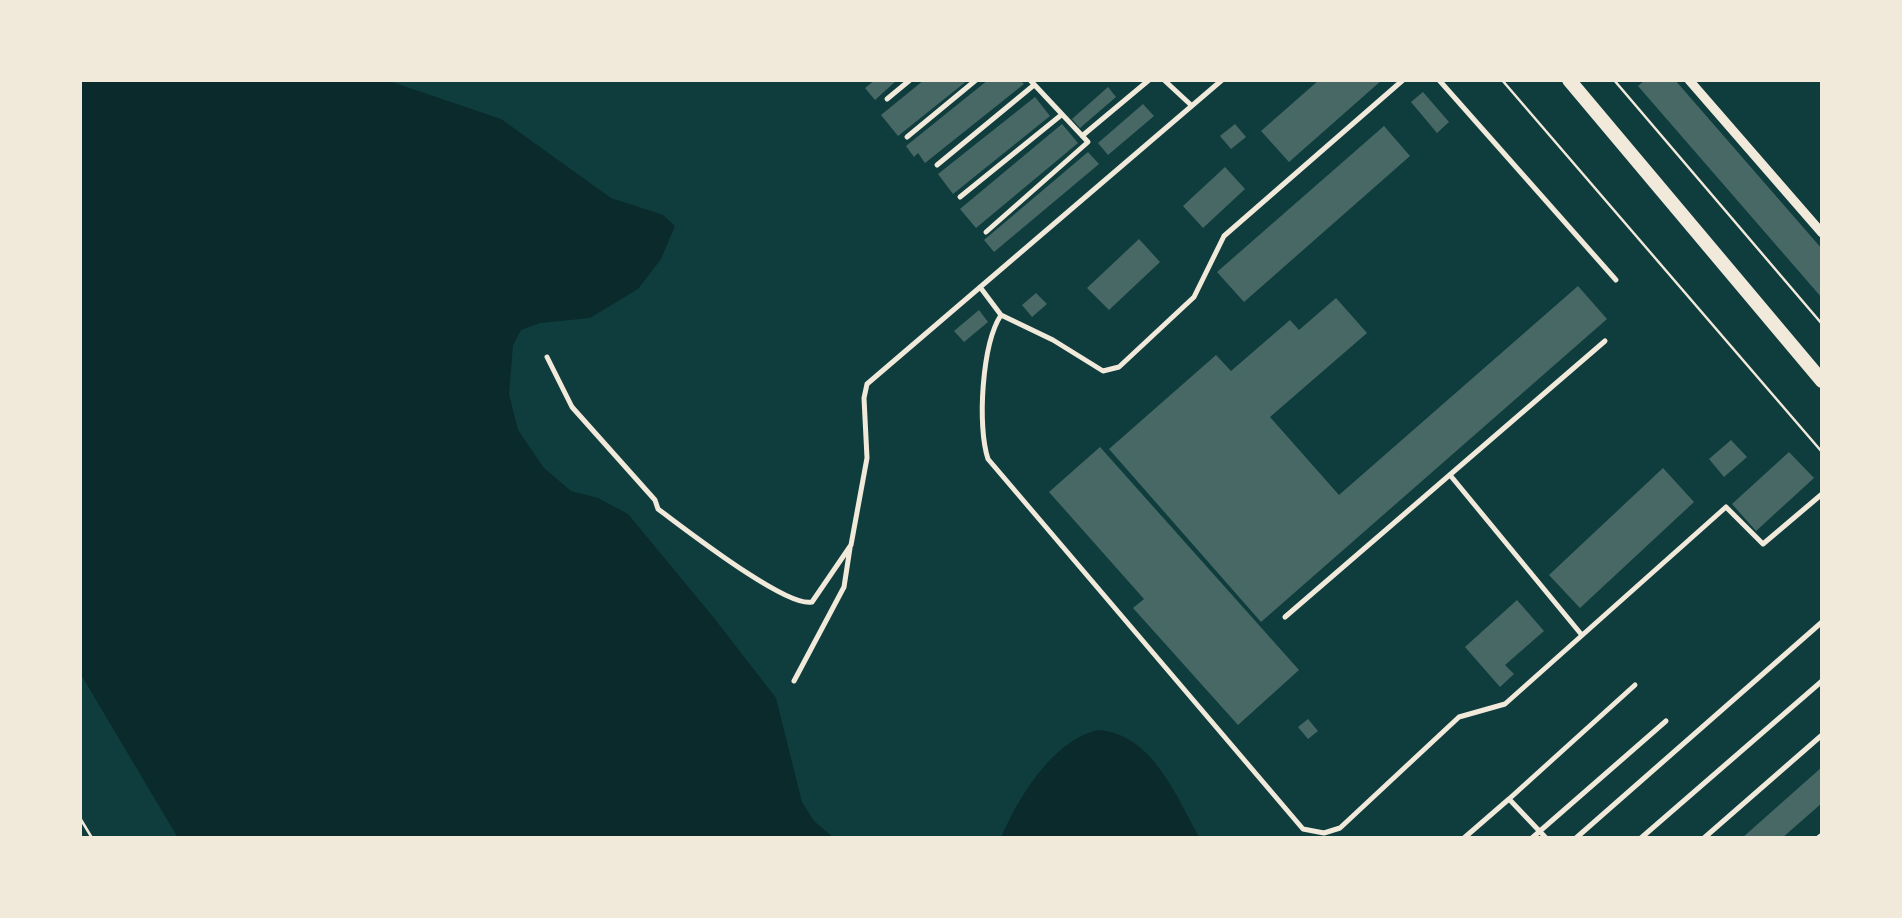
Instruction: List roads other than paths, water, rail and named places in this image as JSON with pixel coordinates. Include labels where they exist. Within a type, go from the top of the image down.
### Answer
[{"type":"main road","points":[[1568,80],[1822,380]]},
{"type":"street","points":[[1689,80],[1822,234]]},
{"type":"lane","points":[[887,100],[910,80]]},
{"type":"lane","points":[[907,137],[976,80]]},
{"type":"lane","points":[[1082,136],[1149,80]]},
{"type":"lane","points":[[1164,80],[1191,105]]},
{"type":"lane","points":[[794,682],[844,587],[867,458],[867,384],[1222,80]]},
{"type":"lane","points":[[980,286],[1000,315],[1053,340],[1103,371],[1119,368],[1194,297],[1224,236],[1403,80]]},
{"type":"lane","points":[[1439,80],[1616,280]]},
{"type":"lane","points":[[937,165],[1032,82],[1082,136],[1087,145],[986,232]]},
{"type":"lane","points":[[960,197],[1060,116]]},
{"type":"lane","points":[[1000,315],[992,328],[986,364],[983,440],[988,459],[1303,829],[1324,833],[1340,828],[1460,718],[1505,704],[1726,507],[1763,544],[1822,494]]},
{"type":"lane","points":[[1285,617],[1605,341]]},
{"type":"lane","points":[[547,357],[572,407],[655,500],[658,509],[755,577],[800,604],[812,602],[851,545]]},
{"type":"lane","points":[[1450,475],[1582,635]]},
{"type":"lane","points":[[1576,838],[1822,622]]},
{"type":"lane","points":[[1641,838],[1822,681]]},
{"type":"lane","points":[[1464,838],[1635,685]]},
{"type":"lane","points":[[1532,838],[1666,721]]},
{"type":"lane","points":[[1704,838],[1822,735]]},
{"type":"lane","points":[[1509,800],[1546,838]]},
{"type":"water","points":[[80,80],[386,80],[501,119],[611,198],[663,215],[675,226],[661,259],[638,289],[590,318],[540,323],[521,330],[513,345],[509,394],[518,430],[544,468],[571,491],[598,498],[628,514],[776,698],[802,802],[814,821],[834,838],[178,838],[80,673]]},
{"type":"water","points":[[1098,730],[1117,734],[1148,755],[1171,786],[1200,838],[1001,838],[1027,789],[1052,758],[1066,745]]}]
